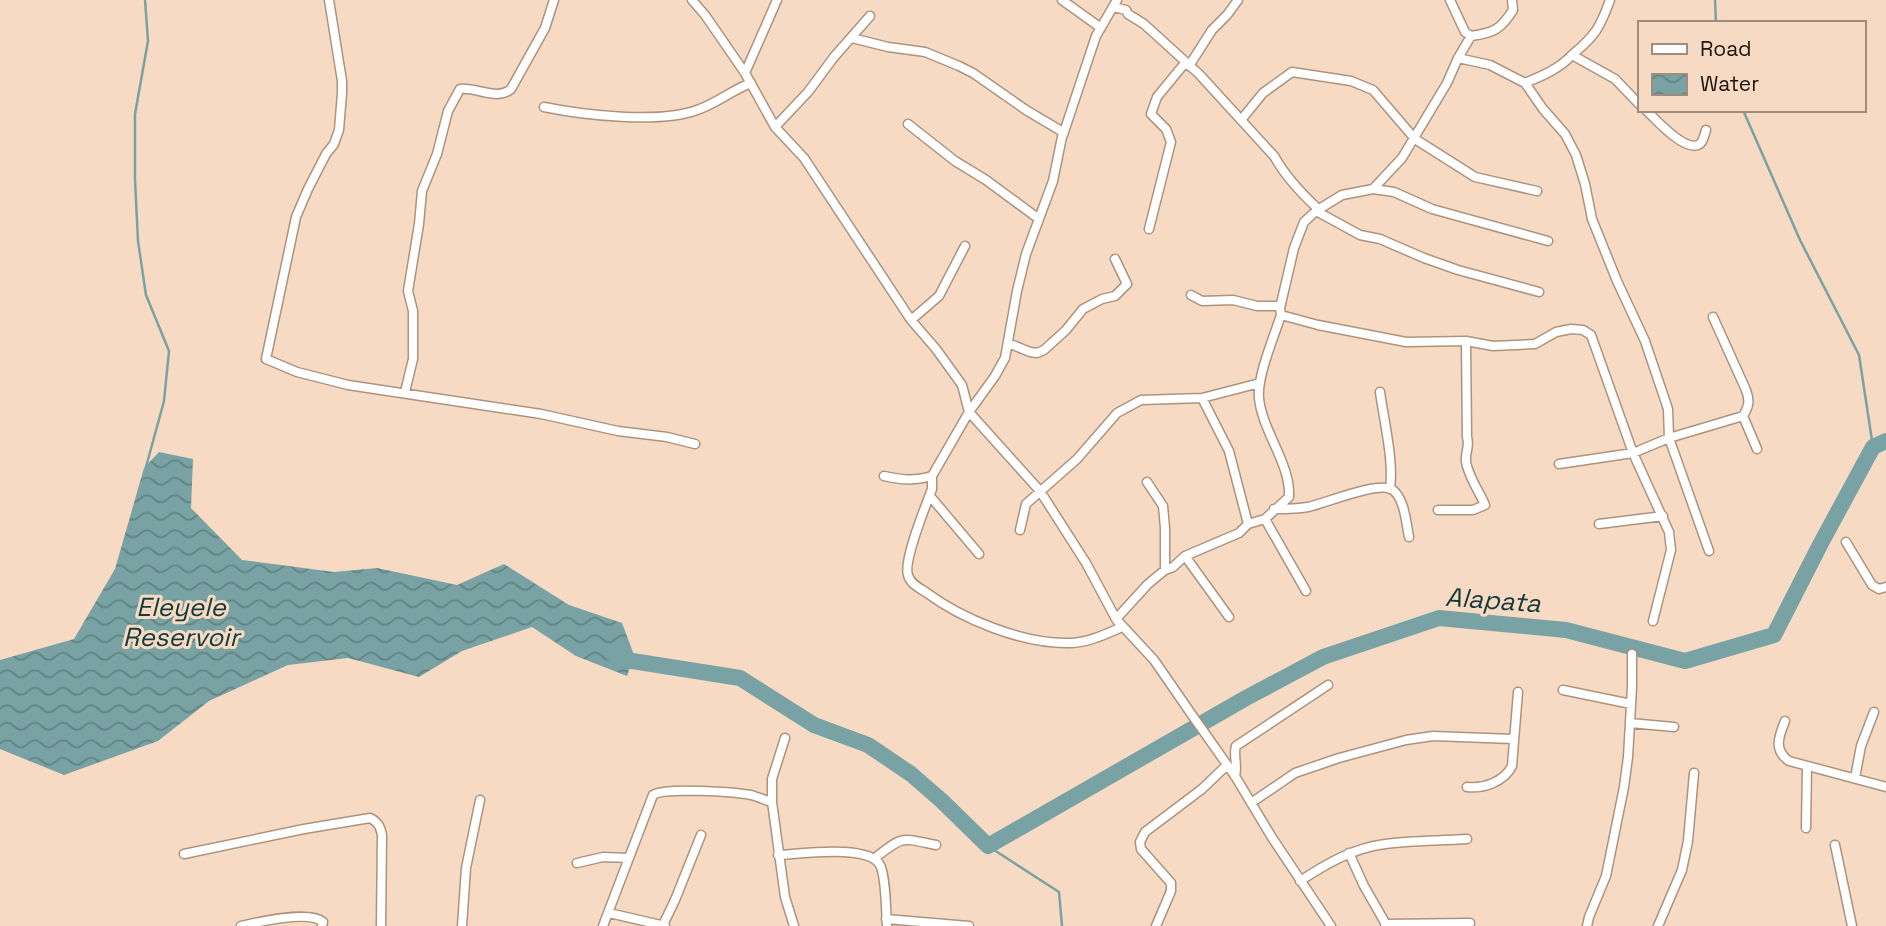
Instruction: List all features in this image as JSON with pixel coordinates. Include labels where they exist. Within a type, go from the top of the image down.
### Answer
[{"type":"street","points":[[329,0],[342,81],[339,130],[334,144],[307,189],[296,217],[266,359],[298,372],[348,385],[541,414],[695,444]]},
{"type":"street","points":[[405,392],[413,359],[414,334],[414,311],[408,291],[422,191],[437,154],[448,111],[460,89],[470,88],[492,94],[505,94],[511,89],[545,28],[554,0]]},
{"type":"street","points":[[692,0],[745,73],[775,127],[804,158],[911,320],[962,385],[969,412],[1040,491],[1086,563],[1122,627],[1089,640],[1068,644],[1033,640],[975,621],[942,604],[908,578],[907,565],[932,489],[932,476],[969,412],[1005,358],[1026,254],[1053,181],[1063,132],[973,74],[925,52],[852,38]]},
{"type":"street","points":[[745,73],[777,0]]},
{"type":"street","points":[[1062,0],[1101,28]]},
{"type":"street","points":[[1149,229],[1171,142],[1166,129],[1151,114],[1157,97],[1187,65],[1238,0]]},
{"type":"street","points":[[1450,0],[1465,32],[1471,36],[1491,33],[1499,26],[1514,10],[1512,0]]},
{"type":"street","points":[[1525,83],[1545,75],[1566,61],[1592,38],[1610,0]]},
{"type":"street","points":[[1059,148],[1092,48],[1115,4],[1144,24],[1213,89],[1274,156],[1299,192],[1316,207],[1316,211],[1360,235],[1380,239],[1458,270],[1539,292]]},
{"type":"street","points":[[775,127],[808,92],[870,16]]},
{"type":"street","points":[[1373,189],[1402,158],[1415,139],[1471,36]]},
{"type":"street","points":[[1572,55],[1615,79],[1638,103]]},
{"type":"street","points":[[1458,58],[1490,65],[1525,83],[1565,134],[1576,155],[1592,219],[1645,341],[1668,409],[1669,438],[1709,551]]},
{"type":"street","points":[[1241,120],[1263,93],[1292,72],[1351,81],[1374,90],[1415,139],[1475,177],[1537,191]]},
{"type":"street","points":[[544,107],[572,113],[682,115],[699,110],[751,83]]},
{"type":"street","points":[[1648,112],[1675,137],[1692,146],[1702,142],[1706,130]]},
{"type":"street","points":[[908,124],[1039,219]]},
{"type":"street","points":[[1116,620],[1148,584],[1165,570],[1173,567],[1185,556],[1238,533],[1248,524],[1265,519],[1289,497],[1259,399],[1260,383],[1298,234],[1304,222],[1316,211],[1342,195],[1373,189],[1394,192],[1432,209],[1548,241]]},
{"type":"street","points":[[911,320],[939,296],[965,246]]},
{"type":"street","points":[[1008,343],[1030,352],[1044,350],[1083,310],[1102,299],[1115,296],[1127,284],[1115,259]]},
{"type":"street","points":[[1191,295],[1202,301],[1233,300],[1257,306],[1279,306],[1280,311],[1318,325],[1406,342],[1535,344],[1556,332],[1571,329],[1583,330],[1591,335],[1633,453],[1669,532],[1671,550],[1653,621]]},
{"type":"street","points":[[1559,464],[1633,453],[1669,438],[1743,415],[1749,399],[1713,317]]},
{"type":"street","points":[[1438,510],[1473,510],[1485,505],[1466,464],[1469,445],[1466,341]]},
{"type":"street","points":[[1020,530],[1027,504],[1077,459],[1117,413],[1141,400],[1202,398],[1260,383]]},
{"type":"street","points":[[1380,392],[1390,489],[1399,499],[1409,537]]},
{"type":"street","points":[[1202,398],[1229,451],[1248,524]]},
{"type":"street","points":[[1743,415],[1757,449]]},
{"type":"street","points":[[884,476],[903,481],[932,476]]},
{"type":"street","points":[[1147,482],[1163,506],[1165,570]]},
{"type":"street","points":[[1274,509],[1309,507],[1337,497],[1379,488],[1390,489]]},
{"type":"street","points":[[930,496],[979,554]]},
{"type":"street","points":[[1599,524],[1663,516]]},
{"type":"street","points":[[1265,519],[1306,591]]},
{"type":"street","points":[[1846,542],[1872,585],[1879,589],[1886,587]]},
{"type":"street","points":[[1185,556],[1229,617]]},
{"type":"street","points":[[1116,620],[1154,660],[1235,776],[1331,926]]},
{"type":"street","points":[[1587,926],[1606,876],[1625,777],[1632,654]]},
{"type":"street","points":[[1235,776],[1236,747],[1328,685]]},
{"type":"street","points":[[1563,690],[1631,704]]},
{"type":"street","points":[[1467,787],[1485,786],[1508,773],[1512,766],[1518,692]]},
{"type":"street","points":[[1855,778],[1861,746],[1874,712]]},
{"type":"street","points":[[1785,721],[1778,737],[1781,754],[1789,761],[1886,787]]},
{"type":"street","points":[[1630,723],[1674,727]]},
{"type":"street","points":[[1251,803],[1295,773],[1406,740],[1433,736],[1513,739]]},
{"type":"street","points":[[785,738],[772,779],[772,802],[785,897],[794,926]]},
{"type":"street","points":[[1156,926],[1172,887],[1141,849],[1141,838],[1145,832],[1202,789],[1227,765]]},
{"type":"street","points":[[1806,828],[1807,766]]},
{"type":"street","points":[[1658,926],[1682,870],[1688,841],[1694,773]]},
{"type":"street","points":[[603,926],[649,804],[657,792],[675,790],[738,794],[772,802]]},
{"type":"street","points":[[462,926],[466,868],[480,800]]},
{"type":"street","points":[[184,854],[370,818],[376,821],[382,835],[381,926]]},
{"type":"street","points":[[609,913],[664,926],[701,835]]},
{"type":"street","points":[[1300,881],[1349,853],[1384,844],[1467,839]]},
{"type":"street","points":[[874,858],[901,840],[936,845]]},
{"type":"street","points":[[1835,845],[1852,926]]},
{"type":"street","points":[[778,855],[849,852],[864,854],[874,858],[881,866],[886,922],[969,926]]},
{"type":"street","points":[[1349,853],[1386,925],[1470,923]]},
{"type":"street","points":[[577,863],[587,859],[629,859]]},
{"type":"street","points":[[241,926],[270,919],[296,917],[318,918],[323,922],[322,926]]},
{"type":"water","name":"Eleyele Reservoir","points":[[159,452],[193,459],[191,508],[242,560],[334,572],[377,568],[457,585],[504,564],[569,605],[622,623],[634,655],[627,676],[576,656],[532,627],[462,651],[419,677],[348,658],[288,665],[209,701],[158,741],[64,775],[0,749],[0,660],[74,639],[115,569],[144,468]]},
{"type":"waterway","points":[[145,0],[148,41],[135,114],[138,241],[146,295],[169,351],[164,401],[146,467]]},
{"type":"waterway","points":[[1715,0],[1716,21]]},
{"type":"waterway","points":[[1744,112],[1800,240],[1859,355],[1873,447]]},
{"type":"waterway","name":"Alapata","points":[[612,653],[626,660],[740,678],[814,725],[868,745],[911,774],[988,846],[1246,698],[1323,657],[1439,618],[1566,630],[1685,661],[1774,635],[1873,447],[1886,441]]},
{"type":"waterway","points":[[988,846],[1059,892],[1062,926]]}]
